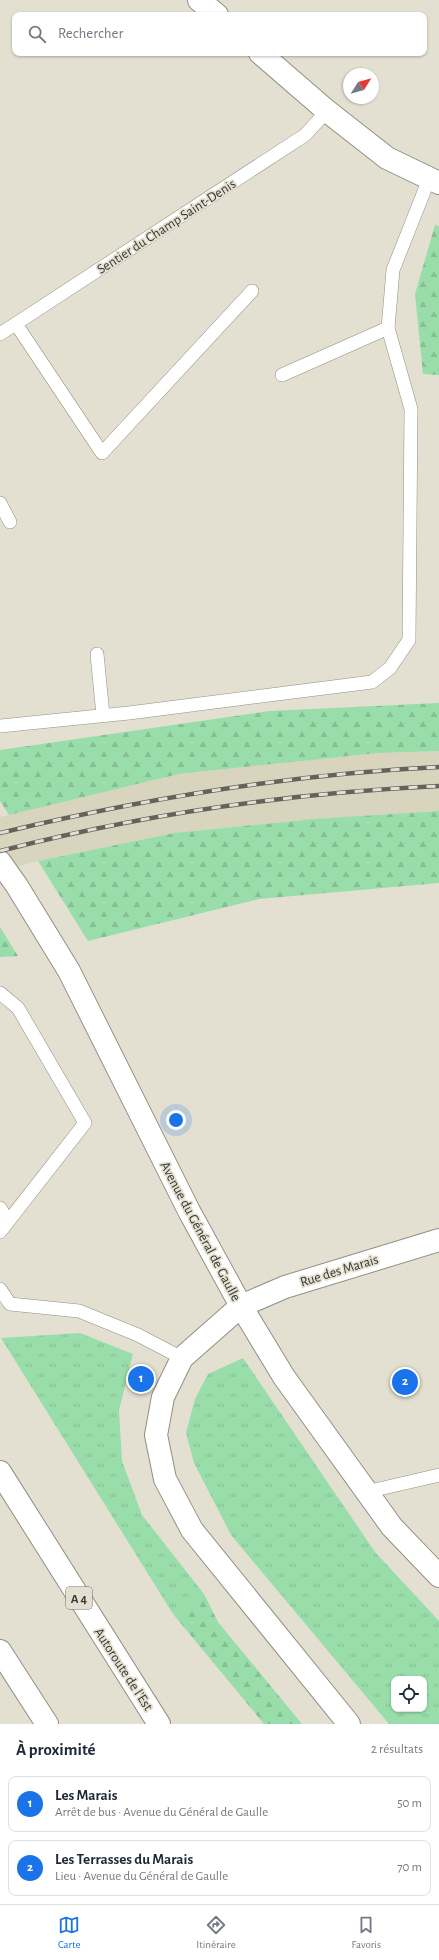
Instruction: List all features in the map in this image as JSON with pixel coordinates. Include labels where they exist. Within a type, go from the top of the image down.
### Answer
[{"type":"main road","points":[[199,0],[213,12]]},
{"type":"main road","points":[[264,56],[328,111],[388,158],[434,181]]},
{"type":"main road","name":"Avenue du Général de Gaulle","points":[[0,862],[17,886],[69,971],[189,1211],[241,1306],[284,1377],[392,1527],[439,1576]]},
{"type":"main road","name":"Rue des Marais","points":[[182,1358],[241,1306],[285,1287],[439,1240]]},
{"type":"main road","points":[[182,1358],[163,1397],[156,1435],[165,1480],[192,1530],[349,1724]]},
{"type":"main road","name":"Autoroute de l’Est","points":[[0,1472],[159,1724]]},
{"type":"main road","points":[[0,1651],[47,1724]]},
{"type":"lane","name":"Sentier du Champ Saint-Denis","points":[[0,334],[305,134],[328,111]]},
{"type":"lane","points":[[0,726],[372,682],[390,668],[410,640],[411,409],[388,328],[394,270],[434,181]]},
{"type":"lane","points":[[16,324],[102,453],[252,291]]},
{"type":"lane","points":[[282,375],[388,328]]},
{"type":"lane","points":[[0,503],[10,522]]},
{"type":"lane","points":[[98,654],[103,715]]},
{"type":"lane","points":[[0,993],[18,1008],[85,1123],[0,1232]]},
{"type":"lane","points":[[0,1208],[8,1221]]},
{"type":"lane","points":[[0,1290],[10,1304],[79,1311],[138,1335],[182,1358]]},
{"type":"lane","points":[[366,1492],[439,1475]]},
{"type":"shaded area","points":[[439,751],[439,811],[313,819],[174,833],[38,861],[0,871],[0,817],[179,774],[378,753]]},
{"type":"green space","points":[[435,225],[439,226],[439,375],[423,374],[415,294]]},
{"type":"green space","points":[[439,703],[439,751],[378,753],[179,774],[9,815],[0,801],[0,750],[269,711]]},
{"type":"green space","points":[[439,811],[439,883],[259,899],[88,941],[38,861],[174,833],[313,819]]},
{"type":"green space","points":[[0,927],[18,956],[0,957]]},
{"type":"green space","points":[[80,1333],[133,1354],[119,1410],[122,1461],[142,1515],[204,1594],[173,1614],[1,1338]]},
{"type":"green space","points":[[243,1358],[375,1552],[439,1621],[439,1724],[389,1724],[231,1535],[194,1463],[186,1433],[195,1399],[208,1374]]},
{"type":"green space","points":[[204,1594],[218,1622],[302,1724],[264,1724],[173,1614]]},
{"type":"railway","points":[[0,833],[108,809],[218,790],[328,775],[439,767]]},
{"type":"railway","points":[[0,851],[108,826],[218,807],[328,794],[439,786]]},
{"type":"place","name":"Les Marais","points":[[141,1379]]},
{"type":"place","name":"Les Terrasses du Marais","points":[[405,1382]]}]
